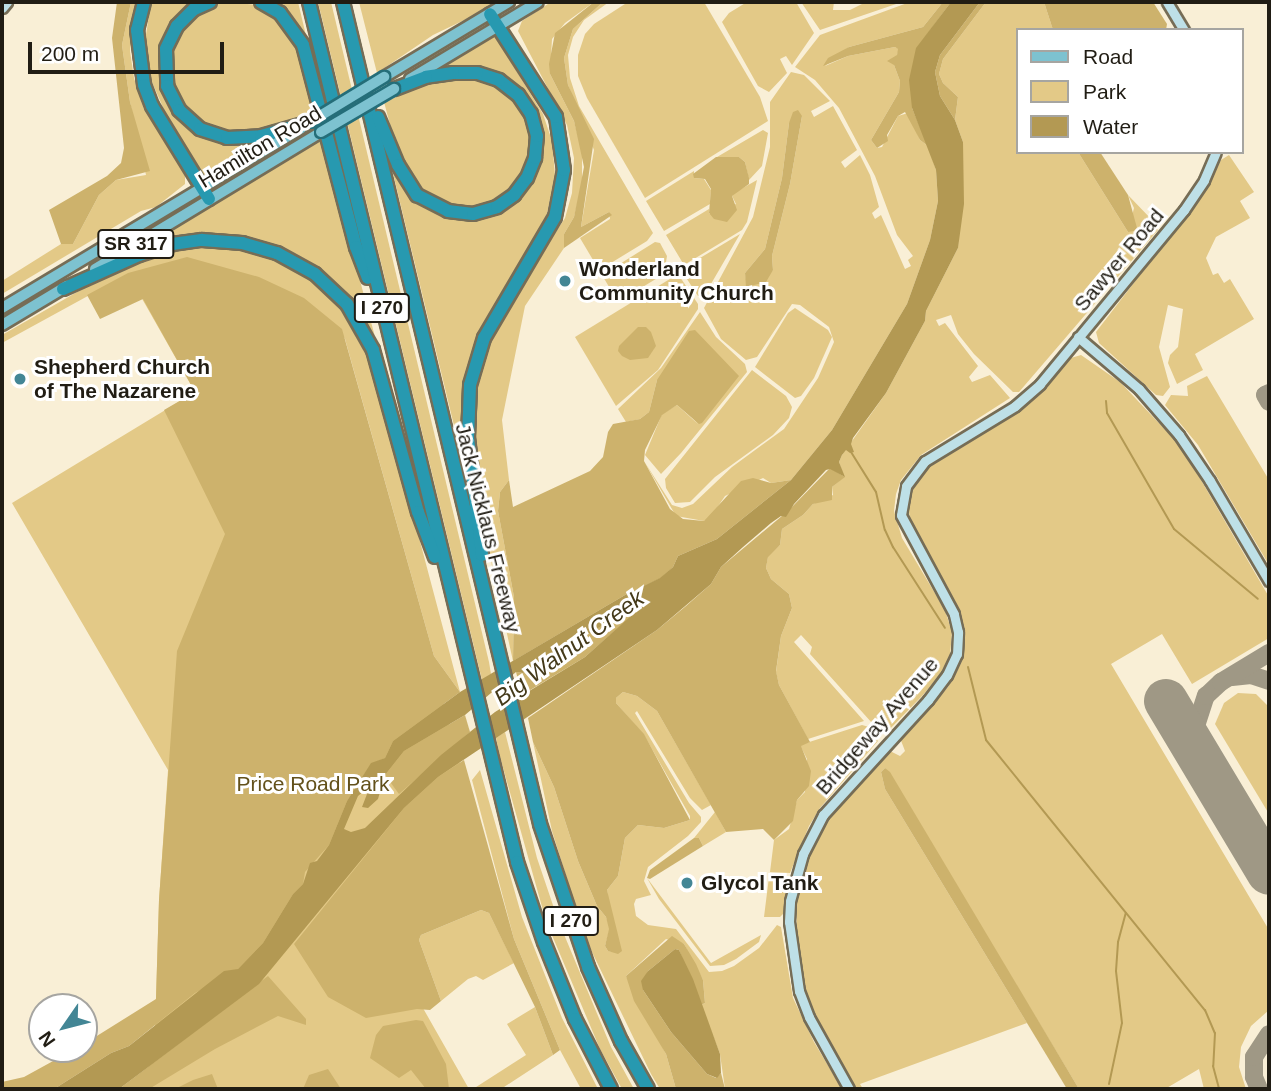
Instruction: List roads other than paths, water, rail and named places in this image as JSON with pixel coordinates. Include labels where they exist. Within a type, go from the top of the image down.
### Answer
[{"type":"highway","points":[[144,2],[137,30],[144,85],[152,106],[205,194]]},
{"type":"highway","points":[[210,2],[194,9],[177,26],[166,49],[167,86],[179,110],[201,129],[228,138],[261,136],[310,122]]},
{"type":"highway","points":[[261,2],[281,13],[303,45],[356,247],[384,317]]},
{"type":"highway","name":"I 270","points":[[309,2],[517,862],[544,942],[575,1019],[611,1089]]},
{"type":"highway","points":[[344,2],[382,132],[417,195],[448,211],[473,214],[496,207],[514,195],[527,178],[536,147],[531,114],[518,95],[499,80],[477,73],[426,77],[394,89]]},
{"type":"highway","name":"Jack Nicklaus Freeway","points":[[344,2],[520,744],[561,894],[583,955],[621,1041],[648,1089]]},
{"type":"highway","points":[[484,594],[468,438],[470,385],[484,338],[555,218],[565,170],[556,117],[489,14]]},
{"type":"highway","points":[[63,289],[139,255],[172,244],[202,240],[242,243],[277,253],[315,274],[347,304],[373,350],[418,512],[456,613]]},
{"type":"main road","name":"Hamilton Road","points":[[2,325],[63,289],[310,122],[509,2]]},
{"type":"main road","name":"Hamilton Road","points":[[2,308],[321,132],[538,2]]},
{"type":"street","points":[[2,8],[7,2]]},
{"type":"street","points":[[1167,2],[1183,28]]},
{"type":"street","name":"Sawyer Road","points":[[1215,154],[1193,197],[1078,337],[1139,389],[1179,435],[1210,481],[1269,581]]},
{"type":"street","name":"Bridgeway Avenue","points":[[849,1089],[809,1017],[799,991],[789,922],[790,901],[803,854],[824,815],[928,700],[947,675],[957,654],[958,632],[954,614],[906,529],[901,515],[903,495],[911,476],[925,461],[1024,399],[1078,337]]},
{"type":"water","points":[[951,2],[980,2],[940,55],[935,72],[940,96],[955,120],[963,142],[964,204],[958,248],[926,311],[925,321],[886,393],[853,438],[851,444],[854,452],[846,450],[842,455],[839,462],[845,477],[830,469],[826,470],[794,504],[786,517],[781,516],[743,547],[721,567],[711,584],[657,630],[438,777],[404,808],[259,984],[119,1089],[54,1089],[111,1053],[129,1046],[224,971],[238,969],[263,943],[293,894],[303,884],[310,863],[317,861],[329,845],[347,801],[371,763],[385,758],[393,741],[460,692],[625,595],[660,578],[673,567],[678,556],[717,539],[791,480],[832,430],[907,304],[930,240],[938,201],[936,170],[912,108],[909,80],[916,48]],"holes":[[[639,603],[642,606],[585,657],[495,712],[441,755],[365,828],[351,832],[344,829],[358,796],[364,791],[367,794],[362,807],[368,808],[378,799],[385,775],[404,751],[465,715],[516,672],[523,673]]]},
{"type":"water","points":[[675,949],[679,950],[693,979],[720,1054],[721,1073],[717,1078],[707,1074],[671,1032],[643,990],[641,981],[648,971]]},
{"type":"waterway","points":[[1106,401],[1107,413],[1174,529],[1258,599]]},
{"type":"waterway","points":[[851,452],[876,492],[885,530],[893,547],[945,628]]},
{"type":"waterway","points":[[968,667],[986,740],[1205,1010],[1215,1033],[1213,1066],[1219,1089]]},
{"type":"waterway","points":[[1109,1084],[1122,1023],[1116,971],[1118,942],[1126,913]]},
{"type":"place","name":"Wonderland Community Church","points":[[565,281]]},
{"type":"place","name":"Shepherd Church of The Nazarene","points":[[20,379]]},
{"type":"place","name":"Glycol Tank","points":[[687,883]]},
{"type":"water label","name":"Big Walnut Creek","points":[[569,648]]},
{"type":"park label","name":"Price Road Park","points":[[313,784]]}]
